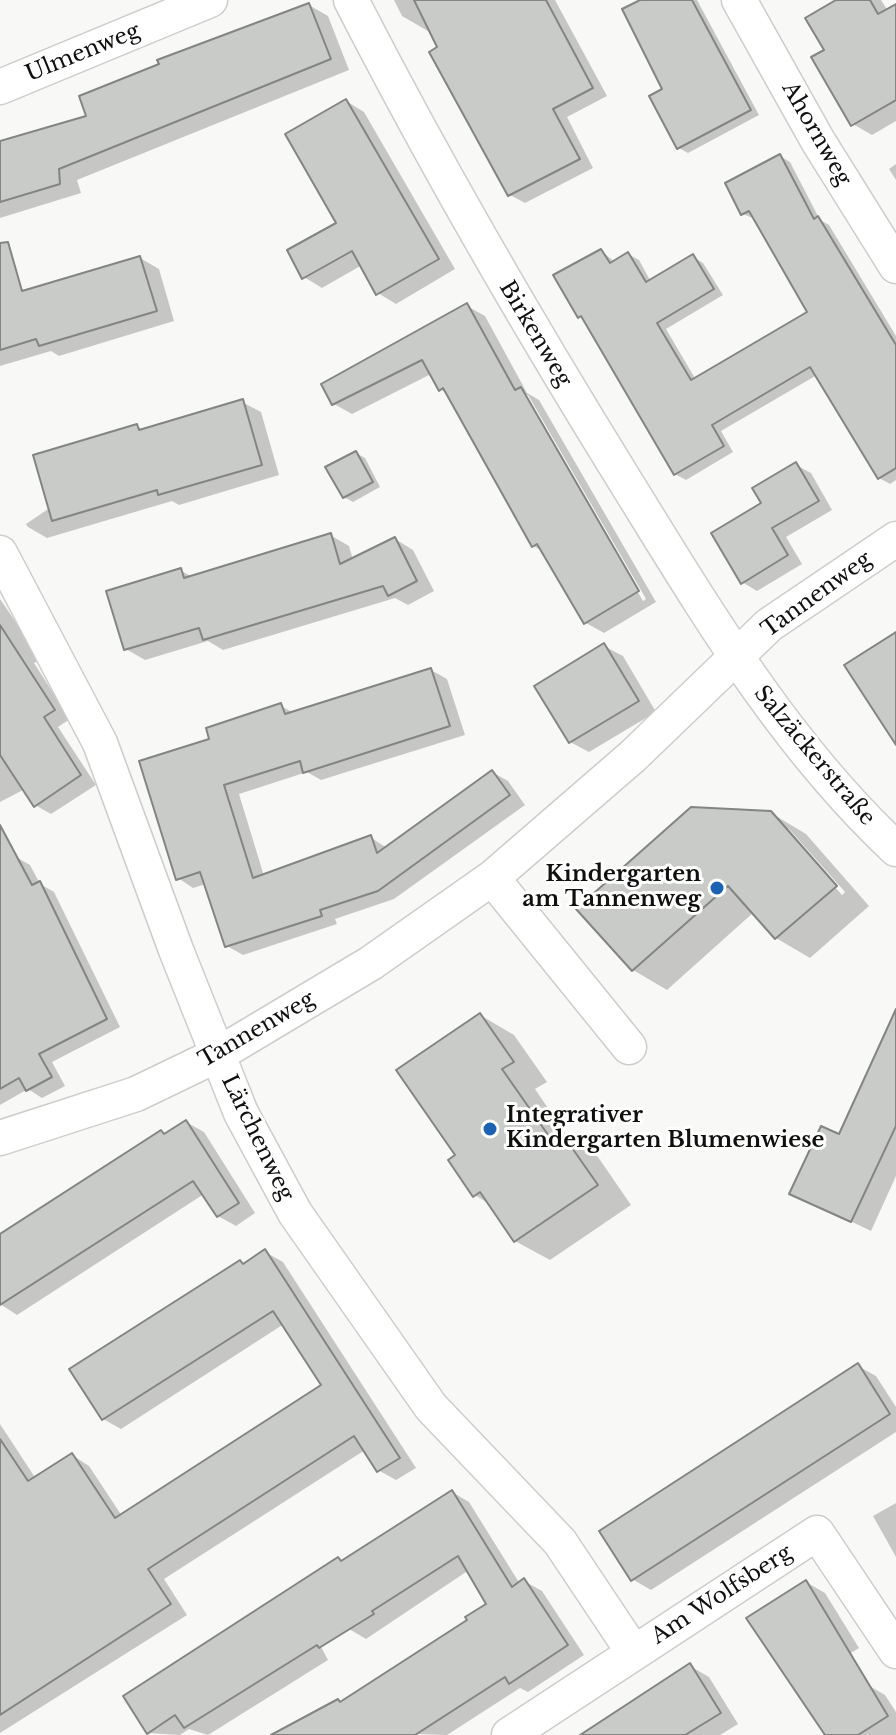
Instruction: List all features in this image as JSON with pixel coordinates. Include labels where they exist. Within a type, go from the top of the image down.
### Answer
[{"type":"street","name":"Ulmenweg","points":[[0,87],[210,0]]},
{"type":"street","name":"Birkenweg","points":[[351,0],[405,106],[518,308],[736,660]]},
{"type":"street","name":"Ahornweg","points":[[739,0],[818,141],[896,266]]},
{"type":"street","name":"Tannenweg","points":[[0,1138],[136,1094],[217,1055],[371,963],[492,878],[633,756],[769,625],[896,539]]},
{"type":"street","name":"Lärchenweg","points":[[0,553],[100,743],[241,1113],[295,1213],[377,1334],[461,1442],[560,1542],[634,1653]]},
{"type":"street","name":"Salzäckerstraße","points":[[736,660],[825,776],[896,849]]},
{"type":"street","points":[[492,878],[629,1047]]},
{"type":"street","name":"Am Wolfsberg","points":[[509,1735],[817,1533],[896,1651]]},
{"type":"building","points":[[414,0],[546,0],[593,88],[553,109],[580,159],[508,196],[429,52],[437,47]]},
{"type":"building","points":[[640,0],[692,0],[751,110],[677,149],[649,96],[662,89],[622,9]]},
{"type":"building","points":[[836,0],[870,0],[878,14],[896,4],[896,100],[851,126],[811,57],[824,50],[805,18]]},
{"type":"building","points":[[309,3],[331,59],[59,169],[60,184],[0,202],[0,141],[86,116],[79,96],[159,64],[157,60]]},
{"type":"building","points":[[346,99],[439,259],[376,295],[352,251],[302,279],[287,250],[336,223],[285,134]]},
{"type":"building","points":[[780,154],[814,219],[818,216],[896,345],[896,468],[878,479],[810,367],[712,425],[724,446],[674,475],[581,316],[578,318],[553,275],[601,249],[610,263],[628,252],[646,282],[693,254],[714,289],[657,323],[691,380],[807,312],[749,211],[741,215],[725,183]]},
{"type":"building","points":[[8,242],[22,291],[140,256],[157,311],[39,346],[36,339],[0,350],[0,243]]},
{"type":"building","points":[[467,303],[515,390],[521,387],[639,591],[584,624],[537,544],[532,547],[443,388],[439,391],[422,360],[332,405],[321,384]]},
{"type":"building","points":[[243,399],[262,465],[158,495],[157,490],[52,521],[33,455],[137,424],[139,430]]},
{"type":"building","points":[[356,451],[373,482],[343,498],[325,467]]},
{"type":"building","points":[[796,462],[819,501],[772,528],[788,555],[741,584],[711,533],[761,503],[752,488]]},
{"type":"building","points":[[331,533],[340,564],[395,537],[417,581],[388,596],[383,586],[203,640],[199,628],[124,650],[106,591],[181,568],[184,578]]},
{"type":"building","points":[[0,625],[55,710],[44,717],[81,775],[34,807],[0,755]]},
{"type":"building","points":[[896,632],[896,745],[844,665]]},
{"type":"building","points":[[604,643],[639,701],[569,743],[534,686]]},
{"type":"building","points":[[431,668],[450,726],[303,773],[300,761],[224,785],[253,878],[371,835],[377,853],[492,770],[510,795],[378,891],[320,910],[322,916],[225,947],[200,872],[176,880],[139,761],[209,739],[206,728],[281,703],[285,714]]},
{"type":"building","name":"Kindergarten am Tannenweg","points":[[691,807],[771,811],[837,886],[775,939],[728,886],[632,971],[576,909]]},
{"type":"building","points":[[0,825],[32,885],[40,881],[107,1019],[39,1054],[52,1077],[26,1091],[19,1078],[0,1089]]},
{"type":"building","points":[[896,1009],[896,1126],[851,1222],[789,1194],[821,1126],[839,1134]]},
{"type":"building","name":"Integrativer Kindergarten Blumenwiese","points":[[480,1013],[514,1062],[502,1069],[553,1142],[563,1135],[598,1185],[514,1242],[480,1192],[473,1197],[448,1160],[455,1155],[396,1070]]},
{"type":"building","points":[[186,1120],[239,1203],[217,1217],[193,1181],[0,1305],[0,1234],[161,1130],[164,1134]]},
{"type":"building","points":[[265,1249],[400,1458],[377,1472],[354,1436],[148,1569],[171,1604],[0,1715],[0,1439],[28,1481],[72,1453],[115,1518],[321,1385],[273,1311],[102,1420],[69,1369],[240,1260],[243,1264]]},
{"type":"building","points":[[858,1363],[890,1414],[631,1581],[599,1531]]},
{"type":"building","points":[[452,1490],[512,1587],[524,1578],[568,1645],[509,1684],[505,1677],[415,1735],[271,1735],[338,1699],[340,1702],[467,1620],[465,1617],[486,1604],[458,1556],[372,1611],[374,1614],[319,1648],[317,1645],[184,1728],[175,1715],[147,1734],[123,1696],[338,1557],[341,1561]]},
{"type":"building","points":[[806,1580],[888,1716],[858,1735],[825,1735],[746,1618]]},
{"type":"building","points":[[690,1663],[721,1713],[685,1735],[580,1735]]},
{"type":"place","name":"Kindergarten am Tannenweg","points":[[717,888]]},
{"type":"place","name":"Integrativer Kindergarten Blumenwiese","points":[[490,1129]]}]
